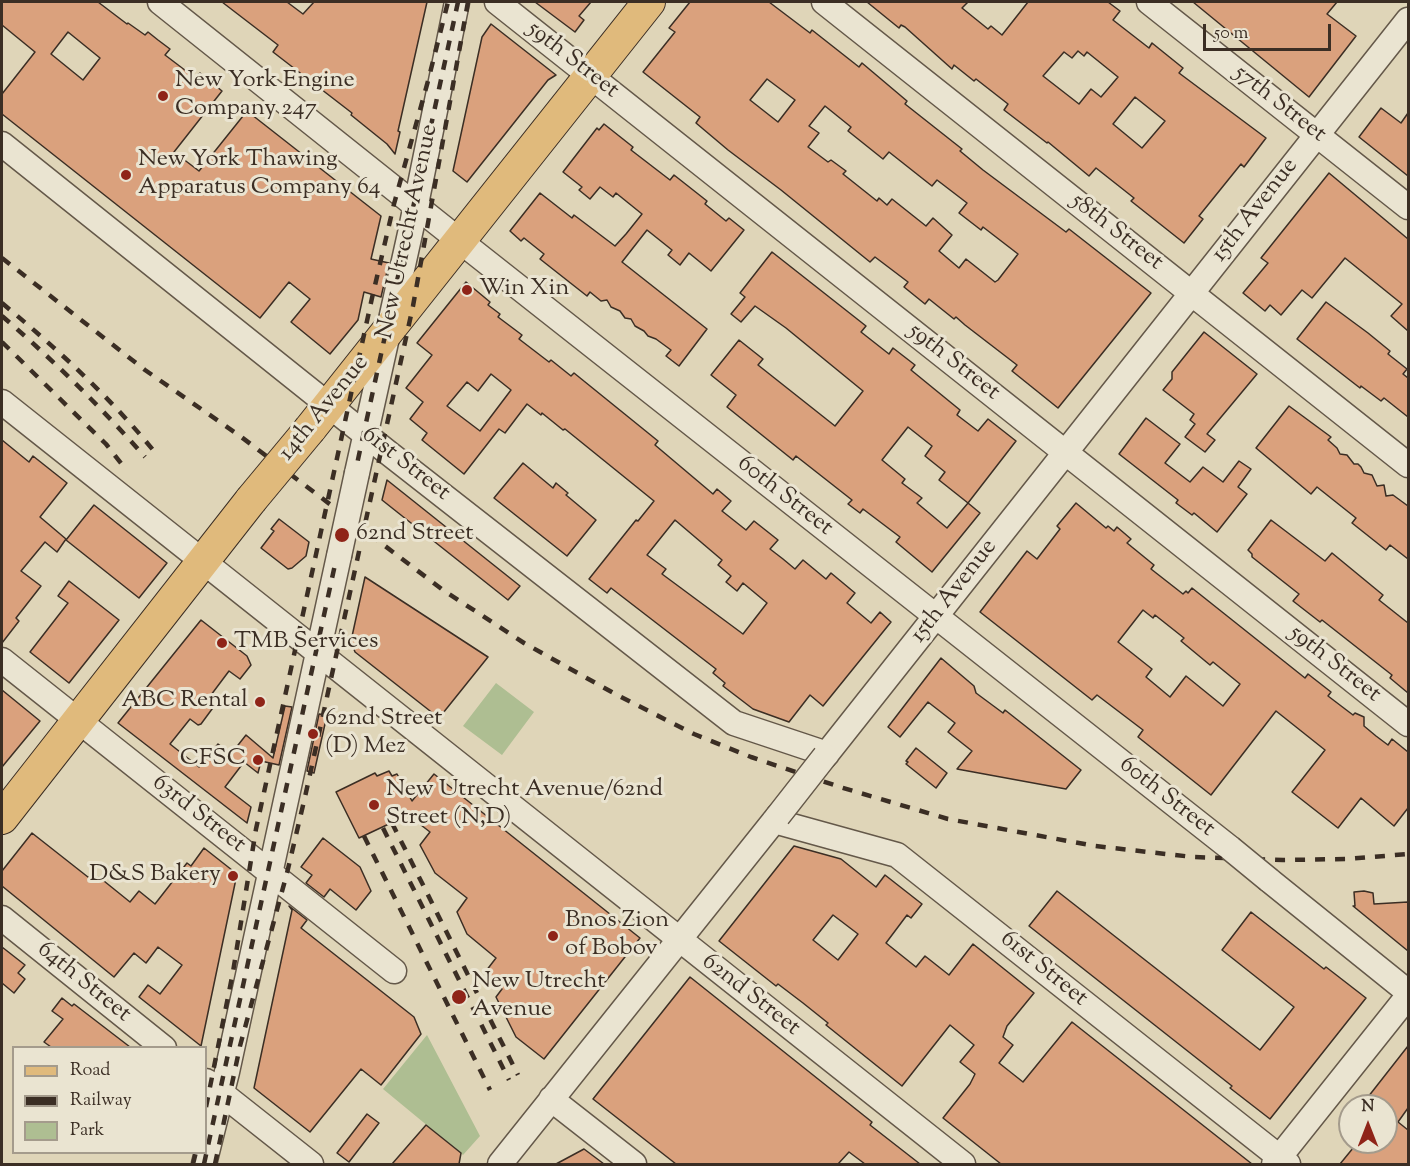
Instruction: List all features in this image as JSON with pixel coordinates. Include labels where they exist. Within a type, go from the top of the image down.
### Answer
[{"type":"main road","name":"14th Avenue","points":[[2,818],[251,500],[649,2]]},
{"type":"street","name":"60th Street","points":[[160,2],[1230,848],[1408,994]]},
{"type":"street","name":"New Utrecht Avenue","points":[[207,1141],[214,1087],[271,871],[416,205],[457,2]]},
{"type":"street","name":"59th Street","points":[[497,2],[1408,724]]},
{"type":"street","name":"58th Street","points":[[824,2],[1408,465]]},
{"type":"street","name":"57th Street","points":[[1149,2],[1408,207]]},
{"type":"street","name":"15th Avenue","points":[[500,1164],[1408,20]]},
{"type":"street","name":"61st Street","points":[[2,144],[329,405],[734,723],[826,755]]},
{"type":"street","name":"62nd Street","points":[[2,402],[963,1164]]},
{"type":"street","name":"63rd Street","points":[[2,660],[271,871],[394,971]]},
{"type":"street","name":"61st Street","points":[[776,819],[897,855],[1281,1162]]},
{"type":"street","name":"64th Street","points":[[2,918],[163,1046]]},
{"type":"street","points":[[1281,1162],[1408,994]]},
{"type":"street","points":[[214,1087],[311,1164]]},
{"type":"street","points":[[551,1099],[634,1164]]},
{"type":"green space","points":[[496,683],[534,712],[502,755],[463,726]]},
{"type":"green space","points":[[427,1035],[480,1136],[463,1155],[383,1089]]},
{"type":"building","points":[[2,2],[98,2],[145,35],[148,32],[170,49],[165,55],[194,77],[200,73],[222,91],[174,152],[199,171],[247,111],[381,216],[371,259],[389,263],[381,297],[364,292],[358,320],[330,354],[291,322],[310,299],[289,282],[260,318],[2,114],[2,94],[35,52],[2,25]],"holes":[[[68,32],[100,58],[83,80],[51,54]]]},
{"type":"building","points":[[222,2],[287,2],[303,14],[314,2],[427,2],[398,131],[400,132],[395,154],[387,144],[351,115],[352,113],[273,52],[278,45]]},
{"type":"building","points":[[535,2],[591,2],[579,16],[584,20],[575,32]]},
{"type":"building","points":[[690,2],[769,2],[810,33],[812,30],[859,67],[862,63],[907,101],[905,104],[962,149],[960,151],[983,170],[1066,232],[1069,229],[1151,293],[1058,408],[1012,371],[1017,365],[956,317],[954,319],[929,299],[925,304],[904,287],[908,282],[875,257],[870,262],[728,150],[696,123],[700,117],[643,72],[675,32],[669,28]],"holes":[[[767,79],[795,100],[778,122],[750,100]],[[825,106],[851,127],[848,131],[883,159],[889,152],[932,186],[937,180],[967,203],[959,213],[981,230],[983,227],[1018,254],[998,280],[995,282],[966,259],[959,268],[939,251],[952,235],[933,218],[926,226],[892,199],[887,205],[879,198],[877,201],[843,174],[846,171],[831,160],[828,162],[808,147],[819,133],[809,126]]]},
{"type":"building","points":[[867,2],[968,2],[962,8],[988,29],[991,26],[1002,35],[1028,2],[1108,2],[1120,11],[1113,20],[1149,48],[1152,43],[1183,68],[1179,73],[1266,138],[1244,167],[1241,164],[1199,216],[1203,219],[1184,243],[1131,201],[1134,198],[1096,168],[1089,176],[1004,110],[1008,104],[976,79],[974,81],[954,65],[952,69],[905,27],[901,25],[899,28]],"holes":[[[1078,51],[1084,56],[1087,52],[1118,77],[1101,97],[1091,89],[1079,104],[1043,76],[1064,52],[1072,58]],[[1135,97],[1165,121],[1142,148],[1113,124]]]},
{"type":"building","points":[[1193,2],[1337,2],[1327,14],[1356,36],[1309,97]]},
{"type":"building","points":[[491,24],[556,75],[548,80],[467,182],[453,171],[482,37]]},
{"type":"building","points":[[1381,108],[1401,123],[1408,113],[1408,176],[1359,137]]},
{"type":"building","points":[[604,124],[633,147],[631,150],[670,180],[674,175],[707,201],[705,204],[726,221],[729,218],[744,230],[711,271],[689,253],[680,265],[668,255],[672,250],[647,230],[622,262],[707,329],[679,366],[666,356],[671,350],[635,326],[631,319],[625,318],[620,311],[611,307],[607,300],[601,301],[590,292],[587,296],[540,259],[544,254],[524,238],[521,241],[510,231],[540,193],[572,218],[574,215],[615,246],[626,234],[642,214],[616,193],[613,197],[600,187],[590,199],[579,190],[582,187],[563,172],[597,128],[599,130]]},
{"type":"building","points":[[1329,173],[1408,239],[1408,331],[1391,316],[1402,304],[1345,258],[1312,298],[1302,290],[1281,315],[1270,305],[1265,311],[1243,293],[1268,263],[1261,258]]},
{"type":"building","points":[[772,252],[866,326],[861,332],[889,354],[893,348],[915,365],[911,370],[960,410],[957,415],[978,431],[988,419],[1016,441],[968,503],[980,513],[932,572],[896,542],[900,537],[863,509],[860,513],[848,504],[852,500],[796,456],[793,460],[727,407],[736,395],[711,375],[739,340],[763,359],[758,365],[835,426],[863,391],[786,328],[755,306],[741,322],[731,314],[745,297],[740,293]],"holes":[[[908,427],[932,446],[925,456],[945,472],[939,480],[968,503],[947,528],[917,503],[922,498],[902,483],[905,479],[882,460]]]},
{"type":"building","points":[[466,282],[490,302],[488,305],[500,314],[498,317],[522,335],[519,339],[571,376],[574,373],[658,441],[655,445],[713,494],[717,489],[731,501],[722,511],[746,530],[754,521],[778,540],[770,549],[795,569],[803,560],[826,579],[831,573],[855,593],[847,603],[871,623],[880,612],[891,622],[823,706],[810,695],[789,722],[753,709],[723,686],[725,683],[713,673],[716,669],[611,588],[607,593],[589,579],[654,501],[565,429],[563,430],[527,404],[505,433],[499,429],[464,474],[422,440],[427,433],[410,419],[423,402],[406,388],[432,355],[417,343]],"holes":[[[491,374],[511,390],[480,431],[447,406],[467,382],[478,391]],[[675,520],[722,560],[718,565],[731,576],[726,582],[737,591],[743,583],[767,603],[743,634],[662,574],[666,569],[647,555]]]},
{"type":"building","points":[[1326,302],[1390,351],[1388,354],[1407,369],[1403,374],[1408,378],[1408,417],[1384,398],[1381,401],[1361,386],[1360,388],[1297,339]]},
{"type":"building","points":[[1204,332],[1257,374],[1207,434],[1215,440],[1205,452],[1185,437],[1195,424],[1190,420],[1194,414],[1163,390],[1172,379],[1172,372]]},
{"type":"building","points":[[1289,406],[1331,437],[1328,440],[1340,454],[1347,455],[1354,464],[1361,467],[1364,473],[1372,475],[1377,486],[1384,485],[1386,496],[1393,495],[1408,506],[1408,559],[1390,545],[1386,550],[1352,523],[1356,518],[1317,487],[1311,494],[1256,448]]},
{"type":"building","points":[[1146,418],[1180,444],[1165,463],[1190,482],[1203,467],[1223,482],[1239,461],[1251,469],[1238,487],[1247,494],[1217,532],[1194,513],[1192,515],[1176,503],[1178,500],[1119,454]]},
{"type":"building","points":[[2,440],[29,462],[33,456],[67,483],[40,517],[66,539],[57,552],[45,542],[21,571],[41,586],[16,618],[19,621],[2,643]]},
{"type":"building","points":[[523,463],[553,488],[556,483],[568,493],[566,495],[596,520],[567,556],[494,498]]},
{"type":"building","points":[[387,480],[520,586],[508,600],[382,500]]},
{"type":"building","points":[[1076,503],[1106,528],[1108,526],[1114,531],[1117,527],[1131,539],[1127,543],[1154,565],[1151,569],[1183,594],[1186,591],[1188,593],[1192,588],[1305,678],[1308,674],[1331,692],[1328,696],[1353,715],[1355,713],[1364,717],[1364,726],[1376,736],[1388,745],[1392,739],[1408,752],[1408,808],[1394,826],[1361,798],[1338,828],[1292,792],[1325,750],[1276,711],[1211,795],[1138,737],[1143,730],[1097,695],[1092,700],[980,612],[1027,551],[1037,559],[1060,529],[1057,526]],"holes":[[[1143,610],[1153,618],[1155,615],[1184,638],[1181,641],[1210,665],[1213,662],[1240,684],[1223,706],[1186,676],[1170,697],[1146,677],[1152,669],[1118,642]]]},
{"type":"building","points":[[94,505],[167,563],[139,598],[66,540]]},
{"type":"building","points":[[279,519],[309,542],[306,556],[288,569],[261,548],[274,531],[271,529]]},
{"type":"building","points":[[1271,520],[1325,561],[1332,553],[1383,595],[1379,600],[1408,623],[1408,693],[1390,678],[1392,675],[1322,620],[1320,622],[1293,601],[1299,594],[1252,557],[1248,550]]},
{"type":"building","points":[[365,577],[488,657],[439,718],[355,652],[351,641]]},
{"type":"building","points":[[69,581],[119,620],[69,683],[30,652],[68,603],[58,596]]},
{"type":"building","points":[[201,620],[247,656],[251,665],[240,679],[229,671],[208,699],[215,705],[201,724],[198,725],[190,719],[170,744],[199,767],[218,744],[231,754],[246,735],[273,758],[285,706],[292,707],[279,765],[261,761],[258,773],[244,762],[225,787],[251,807],[247,823],[118,723]]},
{"type":"building","points":[[941,658],[974,686],[976,693],[1003,713],[1005,710],[1081,770],[1066,789],[957,769],[972,751],[948,732],[955,723],[928,702],[900,737],[888,727]]},
{"type":"building","points":[[2,690],[40,721],[2,767]]},
{"type":"building","points":[[319,714],[327,715],[314,773],[307,771]]},
{"type":"building","points":[[916,748],[947,773],[936,788],[906,764]]},
{"type":"building","name":"Bnos Zion of Bobov","points":[[389,771],[392,776],[397,774],[412,801],[434,774],[640,938],[544,1059],[516,1037],[496,997],[502,989],[489,979],[486,971],[496,958],[467,934],[457,912],[467,898],[435,873],[420,845],[430,832],[408,815],[359,838],[336,792],[375,773],[377,776]]},
{"type":"building","points":[[32,833],[93,881],[99,877],[130,902],[139,891],[155,904],[187,863],[191,866],[204,848],[237,874],[201,1046],[139,997],[148,985],[160,994],[182,965],[158,947],[146,963],[134,953],[114,977],[2,886],[2,871]]},
{"type":"building","points":[[323,838],[360,867],[371,891],[356,910],[330,889],[324,897],[306,883],[312,875],[301,867]]},
{"type":"building","points":[[794,846],[841,859],[876,887],[885,875],[922,904],[911,918],[907,915],[886,943],[916,967],[925,956],[949,975],[973,944],[1034,993],[1007,1026],[1003,1037],[1013,1045],[999,1063],[1023,1082],[1072,1022],[1252,1164],[1001,1164],[943,1118],[970,1084],[975,1074],[960,1062],[974,1045],[950,1025],[902,1086],[826,1025],[828,1023],[803,1003],[778,984],[776,986],[719,941]],"holes":[[[833,915],[858,934],[838,960],[813,940]]]},
{"type":"building","points":[[1057,891],[1260,1050],[1294,1007],[1222,950],[1251,912],[1324,969],[1326,967],[1366,998],[1270,1119],[1230,1088],[1232,1086],[1029,926]]},
{"type":"building","points":[[1354,892],[1373,893],[1374,904],[1408,902],[1408,951],[1353,906],[1355,906]]},
{"type":"building","points":[[289,906],[307,920],[301,928],[414,1017],[421,1034],[381,1085],[361,1069],[310,1132],[254,1088],[292,910]]},
{"type":"building","points":[[2,947],[25,965],[18,973],[25,979],[14,993],[2,983]]},
{"type":"building","points":[[690,977],[872,1122],[870,1125],[920,1164],[865,1164],[849,1152],[838,1164],[676,1164],[593,1099]]},
{"type":"building","points":[[62,998],[72,1006],[74,1004],[129,1046],[50,1046],[44,1042],[63,1019],[52,1011]]},
{"type":"building","points":[[1408,1046],[1408,1108],[1398,1122],[1398,1094],[1370,1094]]},
{"type":"building","points":[[367,1114],[379,1123],[349,1162],[337,1153]]},
{"type":"building","points":[[1398,1122],[1408,1130],[1408,1164],[1340,1164],[1348,1154],[1398,1154]]},
{"type":"building","points":[[426,1125],[461,1153],[459,1164],[392,1164]]},
{"type":"building","points":[[584,1149],[604,1164],[556,1164]]},
{"type":"railway","points":[[207,1102],[233,972],[256,829],[372,298],[394,204],[448,2]]},
{"type":"railway","points":[[207,1150],[458,2]]},
{"type":"railway","points":[[215,1164],[240,1046],[305,797],[413,306],[468,2]]},
{"type":"railway","points":[[2,258],[145,370],[240,436],[443,590],[524,643],[617,695],[694,734],[751,757],[840,787],[948,819],[1095,846],[1193,857],[1283,860],[1347,859],[1408,854]]},
{"type":"railway","points":[[2,303],[81,373],[153,450]]},
{"type":"railway","points":[[2,316],[75,384],[145,457]]},
{"type":"railway","points":[[2,342],[106,444],[127,471]]},
{"type":"railway","points":[[392,823],[518,1075]]},
{"type":"railway","points":[[383,828],[509,1080]]},
{"type":"railway","points":[[364,836],[490,1090]]},
{"type":"railway","points":[[193,1164],[196,1154]]},
{"type":"railway","points":[[204,1164],[206,1154]]},
{"type":"place","name":"New York Engine Company 247","points":[[163,96]]},
{"type":"place","name":"New York Thawing Apparatus Company 64","points":[[126,175]]},
{"type":"place","name":"Win Xin","points":[[467,290]]},
{"type":"place","name":"62nd Street","points":[[342,535]]},
{"type":"place","name":"TMB Services","points":[[222,643]]},
{"type":"place","name":"ABC Rental","points":[[260,702]]},
{"type":"place","name":"62nd Street (D) Mez","points":[[313,734]]},
{"type":"place","name":"CFSC","points":[[258,760]]},
{"type":"place","name":"New Utrecht Avenue/62nd Street (N,D)","points":[[374,805]]},
{"type":"place","name":"D&S Bakery","points":[[233,876]]},
{"type":"place","name":"Bnos Zion of Bobov","points":[[553,936]]},
{"type":"place","name":"New Utrecht Avenue","points":[[459,997]]}]
